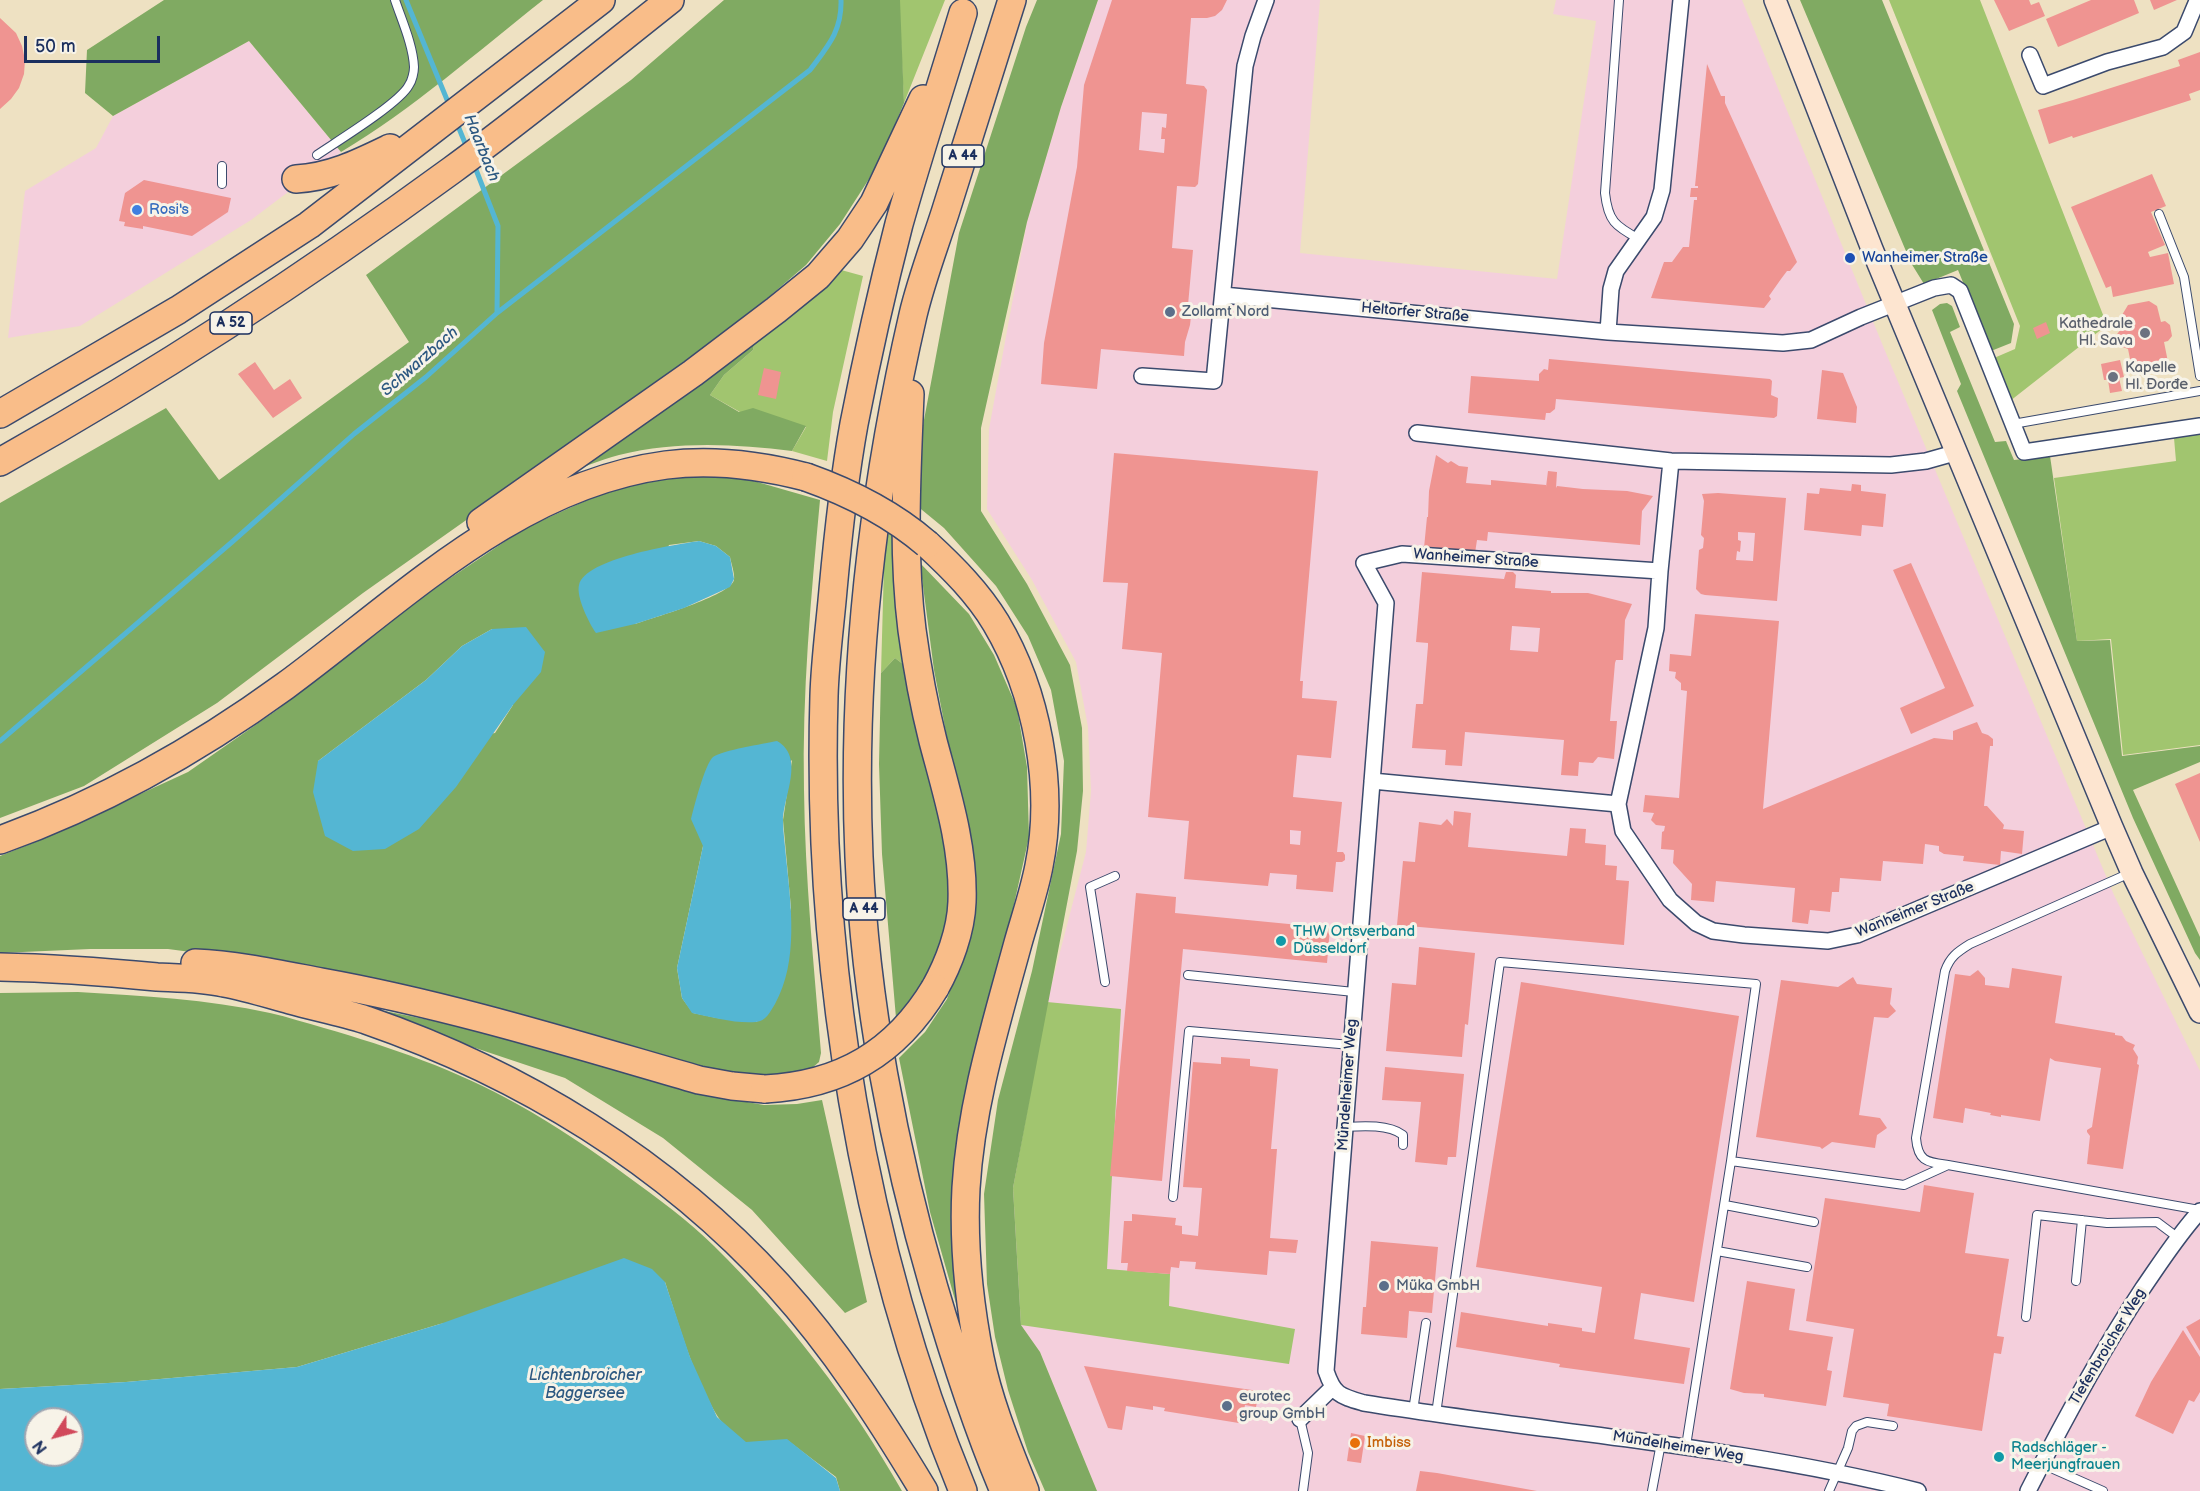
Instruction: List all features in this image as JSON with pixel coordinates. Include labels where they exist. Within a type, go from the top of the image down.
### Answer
[{"type":"highway","name":"A 52","points":[[0,414],[178,309],[299,231],[423,130],[475,96],[601,0]]},
{"type":"highway","name":"A 52","points":[[0,462],[93,410],[330,257],[453,169],[670,0]]},
{"type":"highway","name":"A 44","points":[[1004,1491],[950,1342],[918,1232],[895,1131],[873,1007],[859,857],[859,689],[870,553],[893,410],[914,313],[1012,0]]},
{"type":"highway","name":"A 44","points":[[963,1491],[915,1359],[884,1249],[858,1127],[841,1029],[825,862],[824,694],[837,548],[854,427],[899,224],[965,7]]},
{"type":"highway","points":[[451,560],[474,529],[492,513],[693,373],[818,276],[850,239],[874,203],[965,7]]},
{"type":"highway","points":[[296,179],[316,178],[340,171],[423,130]]},
{"type":"highway","points":[[69,969],[151,961],[229,965],[368,990],[489,1020],[699,1080],[732,1086],[765,1089],[789,1088],[825,1079],[870,1059],[906,1028],[935,988],[947,963],[962,904],[959,846],[924,698],[909,603],[906,495],[914,313]]},
{"type":"highway","points":[[0,840],[92,803],[179,757],[285,686],[451,560],[503,525],[555,498],[632,471],[667,465],[732,463],[780,470],[806,477],[865,501],[910,529],[973,592],[994,621],[1015,662],[1033,713],[1039,738],[1044,798],[1039,865],[976,1101],[966,1188],[967,1277],[980,1360],[1025,1491]]},
{"type":"highway","points":[[0,967],[69,969],[222,982],[364,1019],[461,1056],[519,1085],[592,1127],[651,1170],[721,1227],[778,1285],[829,1346],[872,1407],[924,1491]]},
{"type":"street","points":[[1143,376],[1214,381],[1245,66],[1252,36],[1266,0]]},
{"type":"street","points":[[1608,332],[1611,289],[1616,271],[1654,217],[1662,190],[1681,0]]},
{"type":"street","points":[[1775,0],[1895,304],[2112,827],[2200,1012]]},
{"type":"street","points":[[2030,55],[2043,86],[2107,62],[2163,47],[2184,32],[2197,1],[2200,0]]},
{"type":"street","points":[[1895,304],[1934,288],[1951,285],[1960,291],[2024,452],[2198,426]]},
{"type":"street","name":"Heltorfer Straße","points":[[1223,295],[1608,332],[1783,343],[1811,340],[1895,304]]},
{"type":"street","points":[[1417,433],[1671,461],[1891,465],[1926,461],[1958,452]]},
{"type":"street","name":"Wanheimer Straße","points":[[1671,461],[1656,628],[1618,804],[1623,831],[1670,900],[1696,923],[1713,931],[1744,936],[1828,941],[1857,935],[2112,827]]},
{"type":"street","name":"Wanheimer Straße","points":[[1364,563],[1402,554],[1660,571]]},
{"type":"street","name":"Mündelheimer Weg","points":[[1364,563],[1386,603],[1326,1371],[1332,1388],[1345,1398],[1413,1411],[1686,1446],[1836,1473],[1918,1491]]},
{"type":"street","points":[[1372,781],[1618,804]]},
{"type":"street","name":"Tiefenbroicher Weg","points":[[2028,1491],[2066,1416],[2128,1312],[2177,1237],[2199,1215]]},
{"type":"street","points":[[1300,1419],[1332,1388]]},
{"type":"lane","points":[[317,155],[394,101],[410,85],[414,68],[410,46],[395,0]]},
{"type":"lane","points":[[1619,0],[1605,193],[1607,210],[1613,222],[1618,228],[1639,239]]},
{"type":"lane","points":[[222,166],[222,184]]},
{"type":"lane","points":[[2159,214],[2184,277],[2200,375]]},
{"type":"lane","points":[[2013,424],[2200,392]]},
{"type":"lane","points":[[2132,873],[1970,944],[1955,953],[1948,961],[1916,1138],[1917,1150],[1923,1159],[1931,1163],[2199,1215]]},
{"type":"lane","points":[[1105,982],[1090,887],[1115,876]]},
{"type":"lane","points":[[1436,1414],[1500,962],[1756,984],[1725,1205],[1686,1446]]},
{"type":"lane","points":[[1188,975],[1354,992]]},
{"type":"lane","points":[[1173,1197],[1189,1031],[1351,1045]]},
{"type":"lane","points":[[1344,1127],[1363,1126],[1397,1130],[1403,1135],[1403,1145]]},
{"type":"lane","points":[[1731,1161],[1904,1185],[1948,1165]]},
{"type":"lane","points":[[1725,1205],[1814,1222]]},
{"type":"lane","points":[[2026,1317],[2037,1215],[2107,1223],[2157,1222],[2177,1237]]},
{"type":"lane","points":[[2076,1281],[2082,1220]]},
{"type":"lane","points":[[1718,1251],[1807,1267]]},
{"type":"lane","points":[[1413,1411],[1426,1323]]},
{"type":"lane","points":[[1300,1419],[1308,1453],[1303,1491]]},
{"type":"lane","points":[[1829,1491],[1848,1448],[1851,1431],[1856,1425],[1867,1422],[1893,1426]]},
{"type":"lane","points":[[1652,1491],[1661,1443]]},
{"type":"lane","points":[[2042,1464],[2103,1491]]},
{"type":"shaded area","points":[[1098,0],[1320,0],[1300,253],[1557,279],[1596,21],[1553,14],[1556,0],[1742,0],[1883,346],[2114,895],[2200,1071],[2200,1491],[1097,1491],[1040,1352],[1021,1325],[1013,1188],[1047,1002],[1086,852],[1091,791],[1088,727],[1076,662],[1032,580],[987,509],[989,429],[1027,222],[1061,107]]},
{"type":"shaded area","points":[[249,41],[341,152],[251,220],[80,326],[8,338],[25,191],[96,148],[113,116]]},
{"type":"green space","points":[[164,0],[543,0],[419,99],[341,152],[249,41],[113,116],[85,93],[87,50]]},
{"type":"green space","points":[[724,0],[900,0],[904,103],[869,179],[840,224],[806,265],[736,325],[571,446],[363,593],[217,703],[84,786],[0,818],[0,503],[166,408],[219,480],[409,342],[366,275],[631,80]]},
{"type":"green space","points":[[900,0],[945,0],[904,103],[899,2]]},
{"type":"green space","points":[[1037,0],[1098,0],[1061,107],[1027,222],[981,428],[981,511],[1027,584],[1070,665],[1082,728],[1083,791],[1077,851],[1013,1188],[1021,1325],[1040,1352],[1097,1491],[1045,1491],[1028,1452],[1008,1390],[995,1337],[987,1284],[984,1194],[998,1100],[1032,971],[1061,834],[1064,761],[1051,690],[1028,636],[996,586],[944,528],[916,505],[918,452],[959,233],[1026,27]]},
{"type":"green space","points":[[1800,0],[1882,0],[2014,324],[2011,343],[1991,351],[1958,270],[1924,284],[1911,263]]},
{"type":"green space","points":[[1889,0],[1980,0],[2107,325],[2010,401],[1994,358],[2015,349],[2020,326]]},
{"type":"green space","points":[[834,268],[863,276],[833,412],[827,461],[792,451],[806,427],[740,412],[710,395],[724,375],[753,350],[756,335]]},
{"type":"green space","points":[[1947,303],[1952,306],[1960,327],[1950,332],[1995,442],[2006,441],[2014,460],[2050,456],[2077,641],[2110,640],[2122,756],[2200,746],[2200,762],[2133,790],[2200,937],[2200,960],[2133,818],[1957,391],[1961,384],[1932,310],[1940,304]]},
{"type":"green space","points":[[756,335],[753,350],[724,375],[710,395],[739,412],[753,408],[806,426],[792,451],[727,445],[662,447],[619,455],[563,475]]},
{"type":"green space","points":[[2200,434],[2200,745],[2123,755],[2111,639],[2077,641],[2054,478],[2176,461],[2174,438]]},
{"type":"green space","points":[[690,475],[740,477],[820,500],[804,717],[808,889],[821,1053],[819,1062],[812,1068],[793,1074],[719,1078],[327,970],[168,949],[90,949],[0,953],[0,856],[38,841],[188,772],[277,710],[425,595],[525,528],[594,497],[640,483]],"holes":[[[699,541],[716,546],[730,557],[734,580],[719,593],[673,612],[635,624],[669,545]],[[492,629],[513,705],[495,733],[318,761],[426,680],[462,646]],[[792,760],[783,820],[791,908],[757,1022],[693,1013],[682,998],[677,968],[703,846]]]},
{"type":"green space","points":[[885,529],[898,538],[908,668],[895,658],[881,673]]},
{"type":"green space","points":[[920,563],[969,614],[994,655],[1017,708],[1027,767],[1029,837],[1000,967],[955,1245],[957,1307],[930,1212],[899,1058],[925,1032],[947,999],[961,959],[964,826],[934,670]]},
{"type":"green space","points":[[895,658],[908,668],[933,769],[946,844],[949,880],[947,914],[937,954],[922,982],[896,1018],[882,854],[879,764],[881,673]]},
{"type":"green space","points":[[78,992],[199,1001],[284,1016],[423,1060],[471,1080],[545,1120],[672,1210],[704,1236],[741,1274],[793,1332],[840,1393],[902,1491],[840,1491],[836,1477],[787,1440],[749,1443],[731,1433],[718,1416],[695,1371],[665,1282],[440,1324],[297,1367],[126,1382],[0,1389],[0,993]]},
{"type":"green space","points":[[335,1001],[499,1034],[713,1096],[764,1105],[797,1104],[822,1100],[867,1302],[845,1313],[752,1210],[663,1138],[565,1078]]},
{"type":"green space","points":[[1047,1002],[1121,1009],[1107,1269],[1170,1274],[1169,1306],[1295,1329],[1289,1364],[1021,1325],[1013,1188]]},
{"type":"water","points":[[699,541],[716,546],[730,557],[734,579],[730,587],[684,608],[635,624],[596,633],[579,596],[579,585],[585,576],[597,567],[632,554]]},
{"type":"water","points":[[526,627],[545,652],[541,672],[513,705],[456,787],[419,829],[385,849],[353,851],[325,836],[313,792],[318,761],[426,680],[462,646],[492,629]]},
{"type":"water","points":[[777,741],[785,748],[790,757],[791,766],[783,820],[791,932],[788,970],[783,987],[769,1013],[759,1021],[732,1021],[692,1013],[682,998],[677,968],[703,846],[691,819],[700,786],[710,761],[718,754]]},
{"type":"water","name":"Lichtenbroicher Baggersee","points":[[624,1258],[652,1269],[665,1282],[690,1357],[717,1417],[746,1442],[787,1439],[836,1478],[840,1491],[0,1491],[0,1389],[126,1382],[297,1367],[440,1324]]},
{"type":"building","points":[[1112,0],[1227,0],[1222,10],[1215,16],[1191,18],[1186,84],[1204,86],[1207,90],[1198,184],[1195,187],[1177,186],[1172,248],[1193,250],[1187,316],[1191,316],[1184,356],[1101,349],[1097,389],[1041,384],[1044,343],[1077,167],[1084,85]],"holes":[[[1142,112],[1167,114],[1166,128],[1162,127],[1161,139],[1165,139],[1164,153],[1139,150]]]},
{"type":"building","points":[[1994,0],[2029,0],[2031,5],[2039,2],[2045,16],[2009,31]]},
{"type":"building","points":[[2091,0],[2134,0],[2139,13],[2058,47],[2046,19]]},
{"type":"building","points":[[2150,0],[2177,0],[2154,10]]},
{"type":"building","points":[[0,18],[16,33],[25,60],[24,74],[19,88],[0,109]]},
{"type":"building","points":[[2200,52],[2200,90],[2189,94],[2191,100],[2049,144],[2038,110],[2180,66],[2178,60]]},
{"type":"building","points":[[1707,64],[1721,96],[1725,96],[1725,103],[1797,262],[1781,279],[1764,308],[1651,298],[1664,262],[1672,262],[1683,247],[1689,247],[1694,200],[1697,200],[1697,197],[1690,197],[1691,188],[1698,188],[1695,186]]},
{"type":"building","points":[[2152,174],[2166,206],[2151,212],[2165,245],[2148,252],[2150,257],[2168,253],[2174,284],[2113,297],[2111,286],[2106,288],[2071,207]]},
{"type":"building","points":[[144,180],[231,198],[228,212],[192,236],[143,226],[143,229],[124,226],[125,222],[119,221],[125,193]]},
{"type":"building","name":"Kathedrale Hl. Sava","points":[[2149,301],[2157,306],[2161,322],[2165,321],[2170,325],[2172,336],[2164,342],[2168,362],[2157,366],[2132,369],[2128,349],[2115,344],[2114,338],[2121,329],[2124,329],[2122,315],[2128,305]]},
{"type":"building","points":[[2046,322],[2050,333],[2037,339],[2033,328]]},
{"type":"building","points":[[1549,359],[1770,379],[1772,381],[1771,395],[1778,398],[1777,416],[1774,418],[1556,399],[1555,409],[1546,413],[1545,420],[1468,413],[1471,376],[1539,381],[1539,374],[1544,369],[1548,370]]},
{"type":"building","name":"Kapelle Hl. Đorđe","points":[[2120,360],[2124,377],[2119,378],[2122,391],[2110,393],[2108,380],[2104,380],[2101,364]]},
{"type":"building","points":[[255,362],[274,390],[290,379],[302,398],[273,418],[238,374]]},
{"type":"building","points":[[764,368],[781,372],[776,399],[758,395]]},
{"type":"building","points":[[1822,370],[1843,373],[1857,407],[1856,423],[1817,419]]},
{"type":"building","points":[[1114,453],[1318,471],[1300,681],[1303,681],[1302,698],[1337,701],[1331,758],[1297,755],[1293,797],[1342,802],[1337,852],[1343,852],[1345,860],[1336,862],[1333,892],[1296,889],[1297,875],[1270,873],[1268,886],[1184,879],[1189,821],[1148,817],[1162,653],[1122,649],[1128,583],[1103,582]],"holes":[[[1290,830],[1301,831],[1300,845],[1290,844]]]},
{"type":"building","points":[[1436,455],[1448,463],[1451,461],[1459,466],[1468,467],[1466,483],[1491,485],[1491,480],[1546,485],[1546,487],[1548,471],[1557,472],[1556,488],[1557,486],[1627,491],[1653,496],[1642,511],[1640,545],[1488,532],[1487,541],[1477,540],[1475,553],[1424,548],[1429,491]]},
{"type":"building","points":[[1852,484],[1861,485],[1861,491],[1886,494],[1883,527],[1862,525],[1861,536],[1804,530],[1807,493],[1819,494],[1820,488],[1851,491]]},
{"type":"building","points":[[1702,494],[1786,498],[1777,601],[1705,595],[1696,589],[1699,550],[1703,548],[1704,538],[1701,535],[1704,501]],"holes":[[[1738,532],[1755,533],[1753,561],[1736,560],[1737,551],[1740,552],[1741,541],[1738,540]]]},
{"type":"building","points":[[1911,563],[1974,706],[1911,734],[1900,708],[1945,688],[1893,570]]},
{"type":"building","points":[[1422,572],[1504,579],[1506,572],[1513,572],[1516,575],[1515,588],[1551,591],[1551,593],[1588,593],[1632,604],[1625,620],[1623,660],[1616,660],[1615,663],[1610,721],[1617,721],[1614,759],[1598,757],[1593,763],[1579,762],[1578,776],[1561,775],[1564,740],[1465,732],[1462,766],[1445,765],[1446,750],[1412,748],[1416,704],[1423,704],[1428,646],[1428,643],[1416,642]],"holes":[[[1512,626],[1540,628],[1538,652],[1510,650]]]},
{"type":"building","points":[[1695,614],[1779,621],[1763,809],[1934,738],[1953,740],[1953,731],[1977,722],[1982,733],[1993,739],[1993,746],[1990,746],[1984,806],[1987,806],[2004,825],[2003,829],[2024,831],[2022,854],[2001,851],[2000,865],[1963,861],[1964,856],[1944,854],[1939,851],[1939,846],[1925,844],[1923,864],[1883,861],[1881,881],[1840,878],[1839,892],[1832,892],[1830,912],[1810,910],[1808,924],[1792,922],[1795,888],[1716,881],[1714,902],[1691,900],[1692,884],[1673,863],[1674,850],[1661,849],[1662,832],[1665,826],[1656,825],[1651,820],[1654,813],[1643,812],[1645,795],[1679,798],[1687,691],[1681,690],[1681,683],[1675,678],[1676,672],[1669,671],[1670,654],[1691,656]]},
{"type":"building","points":[[2200,773],[2200,842],[2175,784]]},
{"type":"building","points":[[1454,811],[1471,813],[1468,847],[1567,856],[1570,828],[1586,829],[1585,843],[1606,845],[1605,865],[1617,866],[1616,880],[1629,881],[1624,945],[1397,925],[1403,861],[1415,862],[1419,822],[1441,825],[1447,819],[1453,826]]},
{"type":"building","points":[[1136,893],[1176,897],[1175,913],[1330,928],[1327,963],[1183,949],[1162,1181],[1110,1176]]},
{"type":"building","points":[[1419,947],[1475,953],[1468,1025],[1465,1024],[1462,1057],[1386,1051],[1392,983],[1416,985]]},
{"type":"building","points":[[2012,968],[2062,976],[2055,1023],[2115,1033],[2135,1045],[2133,1049],[2138,1057],[2137,1064],[2139,1065],[2123,1169],[2087,1164],[2090,1136],[2087,1130],[2092,1127],[2101,1068],[2055,1061],[2050,1058],[2040,1121],[2001,1115],[2001,1117],[1965,1108],[1963,1123],[1933,1118],[1955,974],[1970,976],[1978,970],[1985,978],[1985,985],[2009,988]]},
{"type":"building","points":[[1853,977],[1857,984],[1892,988],[1890,1004],[1896,1011],[1888,1018],[1874,1017],[1859,1115],[1880,1118],[1887,1128],[1877,1135],[1875,1148],[1832,1142],[1822,1149],[1756,1137],[1781,980],[1838,987]]},
{"type":"building","points":[[1521,982],[1739,1016],[1694,1302],[1641,1293],[1634,1339],[1690,1348],[1684,1384],[1559,1367],[1560,1364],[1456,1347],[1461,1312],[1548,1326],[1548,1323],[1582,1328],[1582,1331],[1595,1333],[1602,1287],[1476,1267]]},
{"type":"building","points":[[1221,1057],[1250,1059],[1250,1066],[1278,1069],[1271,1149],[1277,1149],[1270,1238],[1298,1240],[1296,1253],[1269,1251],[1267,1275],[1195,1269],[1196,1262],[1180,1261],[1179,1268],[1171,1267],[1170,1274],[1127,1271],[1128,1263],[1121,1263],[1124,1221],[1132,1221],[1132,1214],[1176,1218],[1175,1225],[1182,1226],[1182,1234],[1198,1236],[1202,1188],[1183,1187],[1193,1062],[1221,1064]]},
{"type":"building","points":[[1385,1067],[1464,1074],[1456,1157],[1448,1157],[1447,1165],[1415,1162],[1421,1102],[1382,1100]]},
{"type":"building","points":[[1924,1185],[1974,1193],[1965,1253],[2009,1259],[1997,1336],[2004,1337],[2001,1354],[1994,1353],[1982,1431],[1887,1416],[1889,1404],[1843,1397],[1854,1329],[1806,1321],[1825,1198],[1920,1212]]},
{"type":"building","points":[[1371,1241],[1438,1247],[1432,1313],[1409,1311],[1407,1338],[1361,1334],[1363,1307],[1366,1307]]},
{"type":"building","points":[[1747,1281],[1795,1289],[1789,1330],[1833,1337],[1827,1370],[1832,1371],[1826,1406],[1764,1397],[1764,1394],[1744,1393],[1730,1389]]},
{"type":"building","points":[[2200,1319],[2200,1351],[2186,1327]]},
{"type":"building","points":[[2183,1330],[2200,1357],[2200,1392],[2194,1402],[2189,1400],[2173,1434],[2135,1416],[2151,1382]]},
{"type":"building","points":[[1084,1366],[1259,1391],[1256,1407],[1245,1405],[1244,1410],[1247,1410],[1245,1424],[1164,1411],[1165,1408],[1153,1406],[1153,1410],[1126,1406],[1122,1430],[1108,1428]]},
{"type":"building","points":[[1351,1433],[1365,1436],[1361,1463],[1347,1461]]},
{"type":"building","points":[[1420,1471],[1437,1473],[1537,1491],[1416,1491]]},
{"type":"waterway","name":"Haarbach","points":[[406,0],[450,107]]},
{"type":"waterway","name":"Schwarzbach","points":[[0,741],[354,434],[426,377],[497,313],[810,70],[833,38],[839,21],[841,0]]},
{"type":"waterway","name":"Haarbach","points":[[456,121],[467,148]]},
{"type":"waterway","name":"Haarbach","points":[[473,162],[498,226],[497,313]]},
{"type":"place","name":"Rosi's","points":[[137,210]]},
{"type":"place","name":"Wanheimer Straße","points":[[1850,258]]},
{"type":"place","name":"Zollamt Nord","points":[[1170,312]]},
{"type":"place","name":"Kathedrale Hl. Sava","points":[[2145,333]]},
{"type":"place","name":"Kapelle Hl. Đorđe","points":[[2113,377]]},
{"type":"place","name":"THW Ortsverband Düsseldorf","points":[[1281,941]]},
{"type":"place","name":"Müka GmbH","points":[[1384,1286]]},
{"type":"place","name":"eurotec group GmbH","points":[[1227,1406]]},
{"type":"place","name":"Imbiss","points":[[1355,1443]]},
{"type":"place","name":"Radschläger - Meerjungfrauen","points":[[1999,1457]]}]
